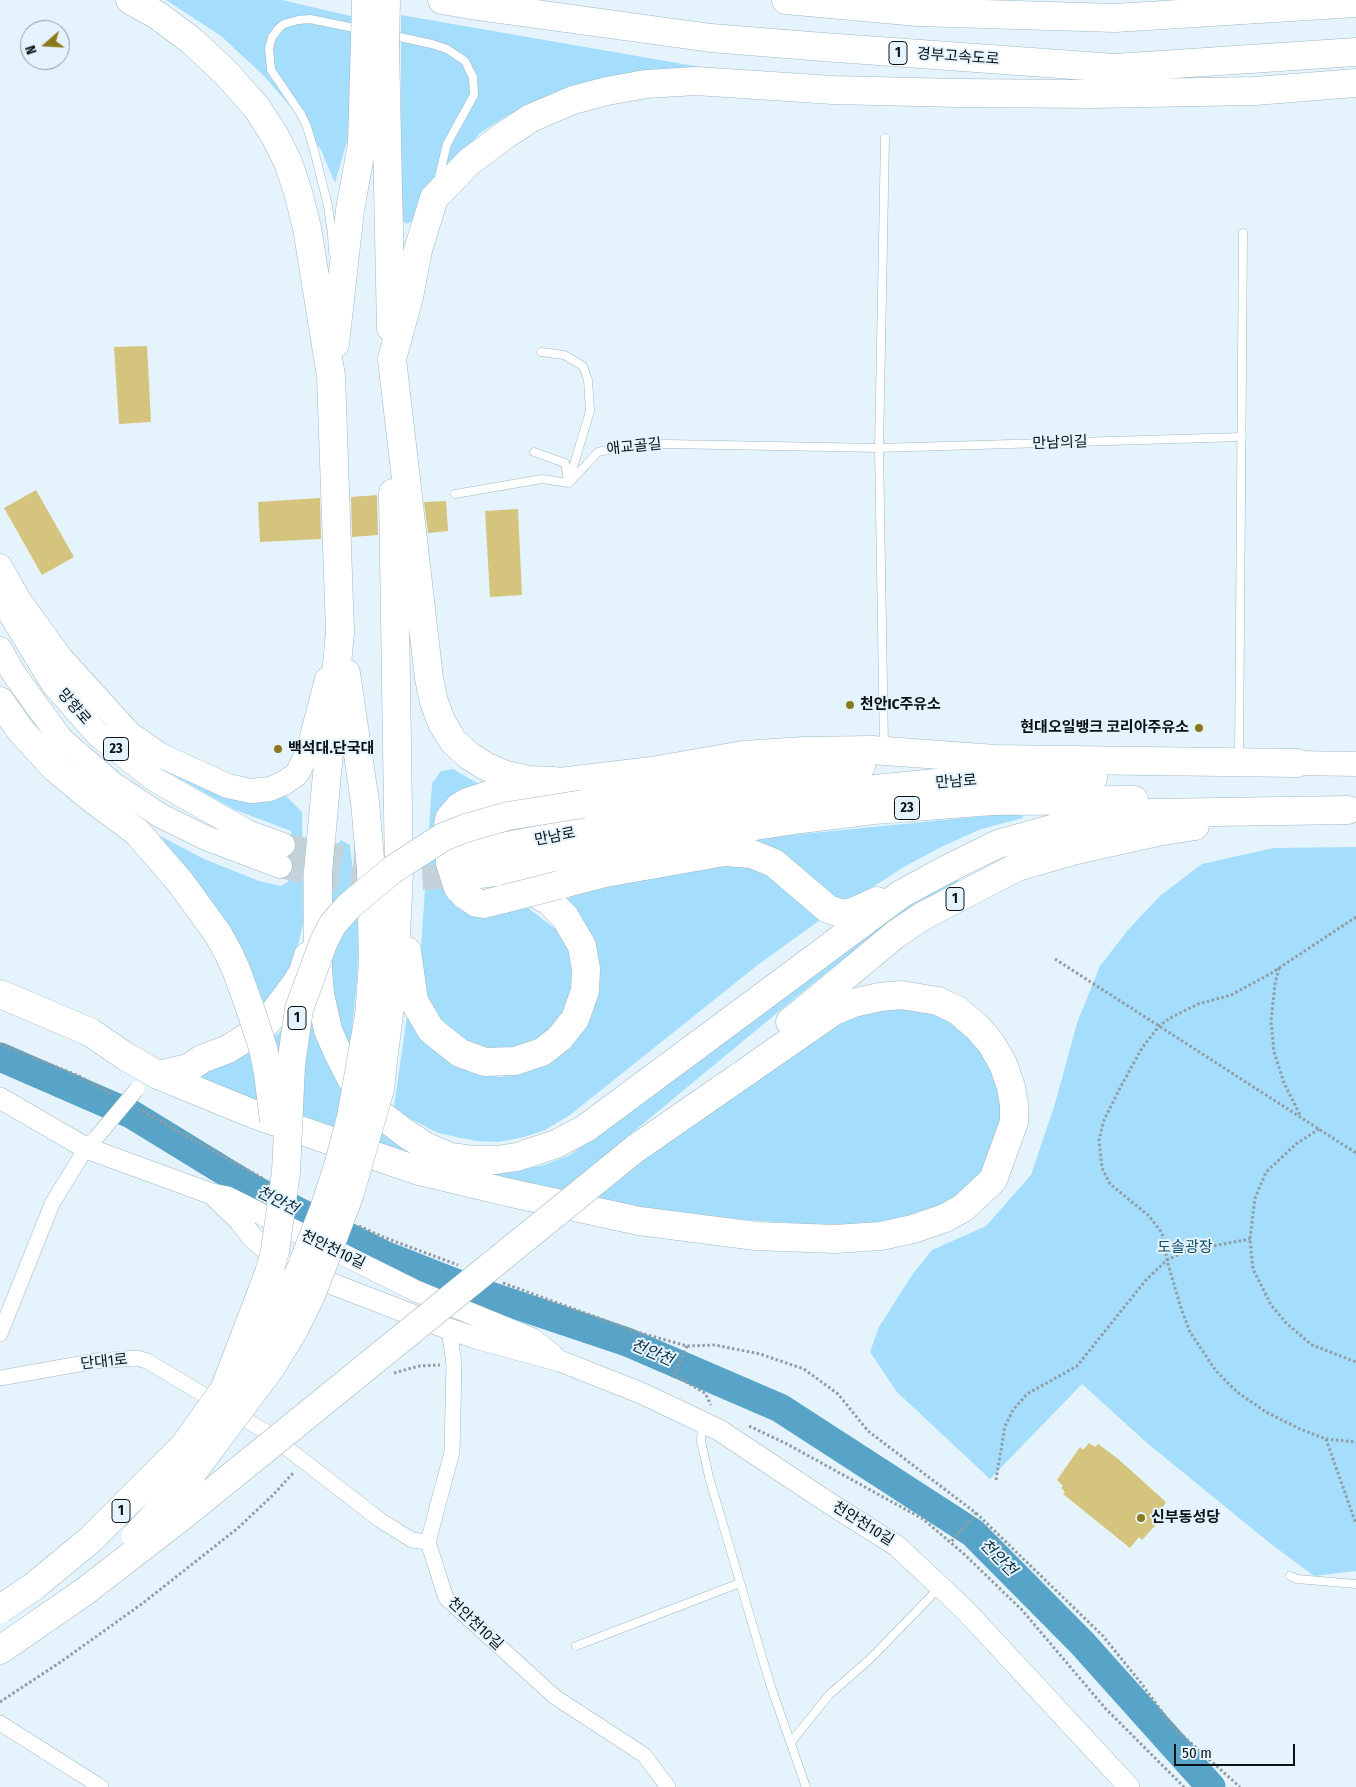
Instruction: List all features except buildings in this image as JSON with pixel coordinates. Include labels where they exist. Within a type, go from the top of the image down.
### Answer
[{"type":"highway","points":[[84,1592],[186,1481],[272,1366],[295,1328],[312,1293],[349,1196],[380,1089],[369,1016],[374,963],[371,870],[365,802],[340,632],[331,376],[307,228],[288,162],[275,136],[257,108],[226,72],[185,36],[156,15],[130,0]]},
{"type":"highway","points":[[224,1400],[272,1323],[300,1271],[324,1209],[339,1163],[394,976],[399,873],[392,359],[375,42],[366,0]]},
{"type":"highway","points":[[331,376],[350,210],[362,144],[375,42],[386,0]]},
{"type":"highway","name":"경부고속도로","points":[[442,0],[711,38],[823,48],[1115,68],[1356,52]]},
{"type":"highway","points":[[786,0],[918,12],[1115,18],[1356,3]]},
{"type":"highway","points":[[554,781],[528,780],[506,775],[485,766],[468,755],[453,741],[442,723],[434,702],[429,678],[392,359],[409,298],[418,250],[434,198],[469,162],[531,118],[573,100],[646,84],[696,81],[843,90],[957,94],[1091,94],[1255,91],[1356,83]]},
{"type":"highway","points":[[340,632],[320,853],[318,970],[323,1011],[338,1053],[354,1084],[371,1107],[391,1124],[425,1146],[450,1157],[473,1160],[496,1160],[517,1157],[556,1144],[586,1128],[901,894],[953,866]]},
{"type":"highway","points":[[0,701],[21,731],[56,768],[90,797],[137,832],[181,883],[218,934],[237,972],[263,1048],[274,1115],[275,1144],[273,1184],[261,1259],[239,1352]]},
{"type":"highway","points":[[995,758],[884,750],[804,751],[743,755],[652,771],[554,781],[492,794],[458,807],[449,819],[450,863],[458,888],[476,903],[484,904],[605,874],[724,852],[752,854],[774,863],[828,908],[844,914],[855,911],[998,844],[1055,828],[1107,818],[1179,812],[1352,810]]},
{"type":"highway","name":"1","points":[[0,1609],[33,1587],[97,1534],[184,1446],[224,1400],[275,1251],[286,1172],[291,1065],[299,1009],[324,941],[333,924],[349,906],[392,870],[443,837],[508,816],[714,783],[855,766],[995,758],[1296,763]]},
{"type":"highway","name":"만남로","points":[[471,864],[638,821],[834,793],[956,781],[1146,776],[1296,763]]},
{"type":"highway","name":"만남로","points":[[471,864],[560,864],[716,832],[801,819],[874,810],[992,801],[1121,800],[1352,810]]},
{"type":"highway","name":"1","points":[[0,1650],[84,1592],[185,1514],[635,1149],[896,934],[923,916],[1017,867],[1076,850],[1158,832],[1211,824],[1352,810]]},
{"type":"highway","points":[[399,873],[408,967],[414,1001],[431,1030],[460,1053],[485,1062],[516,1062],[542,1052],[559,1039],[575,1019],[585,991],[586,969],[582,946],[565,917],[549,901],[518,884],[471,864]]},
{"type":"highway","points":[[147,1082],[189,1068],[202,1059],[228,1049],[268,1021],[304,972],[318,913]]},
{"type":"highway","points":[[0,994],[90,1032],[125,1056],[147,1082],[256,1115],[419,1171],[639,1220],[756,1236],[834,1239],[881,1236],[913,1229],[945,1218],[962,1208],[992,1180],[1014,1122],[1014,1104],[1011,1087],[1003,1064],[991,1042],[957,1010],[938,1001],[901,995],[880,996],[853,1002],[834,1011],[635,1149]]},
{"type":"highway","points":[[125,1056],[202,1059]]},
{"type":"main road","points":[[0,566],[19,600],[61,658],[129,733],[160,755],[228,786],[251,791],[270,789],[284,783],[297,774],[308,752],[340,632]]},
{"type":"main road","name":"망향로","points":[[0,598],[53,684],[98,735],[154,779],[247,832],[282,856],[206,838],[161,816],[113,784],[61,738],[14,674],[2,652]]},
{"type":"main road","name":"만남로","points":[[1296,763],[1356,764]]},
{"type":"street","points":[[0,1334],[52,1204],[91,1143],[147,1082]]},
{"type":"street","name":"천안천10길","points":[[0,1098],[91,1143],[212,1194],[227,1197],[416,1291],[533,1338],[560,1361]]},
{"type":"street","name":"천안천10길","points":[[212,1194],[239,1220],[252,1237],[291,1268],[448,1330],[560,1361],[709,1417],[897,1546],[941,1586],[1010,1657],[1129,1787]]},
{"type":"street","points":[[428,1542],[452,1452],[454,1364],[448,1330]]},
{"type":"street","name":"단대1로","points":[[0,1378],[96,1361],[137,1358],[224,1400],[380,1520],[412,1540],[428,1542]]},
{"type":"street","name":"천안천10길","points":[[428,1542],[446,1598],[555,1697],[644,1755],[668,1787]]},
{"type":"street","points":[[0,1723],[101,1787]]},
{"type":"lane","points":[[332,260],[331,222],[314,150],[305,123],[275,76],[270,64],[270,42],[276,31],[284,24],[310,19],[432,44],[447,49],[467,64],[474,80],[474,95],[447,144],[434,198]]},
{"type":"lane","points":[[884,750],[880,448],[885,138]]},
{"type":"lane","points":[[1239,762],[1243,233]]},
{"type":"lane","points":[[329,301],[331,376]]},
{"type":"lane","points":[[541,352],[564,355],[583,366],[588,380],[590,411],[568,482]]},
{"type":"lane","name":"만남의길","points":[[880,448],[1242,437]]},
{"type":"lane","name":"애교골길","points":[[568,482],[598,452],[633,445],[880,448]]},
{"type":"lane","points":[[534,452],[565,463],[568,482]]},
{"type":"lane","points":[[455,494],[542,479],[568,482]]},
{"type":"lane","points":[[709,1417],[701,1429],[700,1441],[709,1477],[770,1684],[792,1742],[806,1787]]},
{"type":"lane","points":[[1290,1576],[1297,1579],[1356,1584]]},
{"type":"lane","points":[[576,1646],[740,1583]]},
{"type":"lane","points":[[792,1742],[829,1696],[871,1658],[941,1586]]},
{"type":"path","points":[[1356,917],[1279,968],[1231,995],[1198,1004],[1170,1018],[1159,1026],[1142,1048],[1120,1088],[1104,1120],[1099,1140],[1102,1168],[1110,1184],[1148,1216],[1162,1233],[1167,1260],[1190,1332],[1216,1371],[1237,1392],[1266,1412],[1300,1430],[1326,1439],[1356,1442]]},
{"type":"path","points":[[1054,959],[1356,1153]]},
{"type":"path","points":[[1279,968],[1275,984],[1271,1021],[1274,1052],[1284,1083],[1301,1118]]},
{"type":"path","points":[[1319,1129],[1296,1144],[1266,1172],[1255,1198],[1250,1239],[1253,1269],[1271,1305],[1286,1324],[1312,1345],[1356,1362]]},
{"type":"path","points":[[996,1480],[1005,1426],[1013,1410],[1027,1394],[1077,1366],[1146,1280],[1167,1260],[1186,1251],[1250,1239]]},
{"type":"path","points":[[687,1346],[674,1375],[705,1393],[709,1417]]},
{"type":"path","points":[[387,1378],[394,1373],[419,1366],[454,1364]]},
{"type":"path","points":[[745,1424],[787,1444],[923,1519],[1022,1610],[1105,1708],[1184,1787]]},
{"type":"path","points":[[1326,1439],[1356,1524]]},
{"type":"path","points":[[0,1702],[62,1661],[143,1602],[238,1528],[273,1495],[303,1462]]},
{"type":"path","points":[[976,1513],[1103,1636],[1173,1727],[1240,1787]]},
{"type":"path","points":[[950,1543],[970,1522]]},
{"type":"green space","points":[[166,0],[282,0],[359,18],[361,92],[335,183],[321,150],[296,113],[263,75],[221,36]]},
{"type":"green space","points":[[401,15],[723,71],[553,97],[508,115],[480,133],[443,176],[418,218],[406,224],[401,218]]},
{"type":"green space","points":[[161,768],[285,795],[302,812],[303,924],[293,966],[265,1006],[253,979],[141,826],[204,859],[259,881],[281,886],[288,882],[294,841],[291,831],[233,809]]},
{"type":"green space","points":[[453,769],[484,787],[439,846],[502,912],[528,908],[557,930],[571,955],[574,967],[573,992],[563,1014],[537,1041],[511,1050],[476,1048],[443,1027],[423,990],[421,948],[432,783],[441,771]]},
{"type":"green space","points":[[1015,813],[1022,814],[1023,818],[981,829],[941,847],[902,868],[850,902],[845,903],[734,842],[781,836]]},
{"type":"green space","points":[[341,840],[350,845],[359,926],[357,980],[350,1049],[337,1016],[329,966],[335,846]]},
{"type":"green space","name":"도솔광장","points":[[1356,847],[1356,1571],[1314,1576],[1271,1544],[1147,1443],[1082,1384],[990,1479],[897,1392],[870,1352],[879,1327],[912,1275],[932,1250],[986,1226],[1031,1175],[1055,1104],[1077,1023],[1100,966],[1128,930],[1161,895],[1202,864],[1273,848]]},
{"type":"green space","points":[[724,861],[756,864],[823,918],[759,964],[570,1115],[545,1130],[499,1142],[476,1141],[438,1133],[407,1117],[394,1106],[408,1010],[444,1057],[470,1072],[501,1077],[525,1071],[580,1033],[565,901],[586,886]]},
{"type":"green space","points":[[959,876],[958,882],[883,928],[812,984],[615,1147],[632,1167],[805,1037],[881,1005],[926,1009],[979,1042],[998,1080],[1001,1118],[983,1171],[958,1194],[939,1205],[887,1222],[819,1225],[657,1211],[487,1175],[544,1165],[570,1155],[874,924]]},
{"type":"green space","points":[[317,1009],[389,1137],[409,1155],[186,1078],[247,1053],[279,1033],[290,1017]]},
{"type":"waterway","name":"천안천","points":[[0,1057],[131,1114],[255,1190],[384,1255],[481,1293],[627,1342],[780,1408],[973,1533],[1082,1643],[1211,1787]]},
{"type":"tunnel","points":[[283,845],[346,858],[389,860]]},
{"type":"tunnel","points":[[280,866],[335,878],[366,881],[471,875]]},
{"type":"place","name":"천안IC주유소","points":[[850,705]]},
{"type":"place","name":"현대오일뱅크 코리아주유소","points":[[1199,728]]},
{"type":"place","name":"백석대.단국대","points":[[278,749]]},
{"type":"place","name":"신부동성당","points":[[1141,1518]]}]
